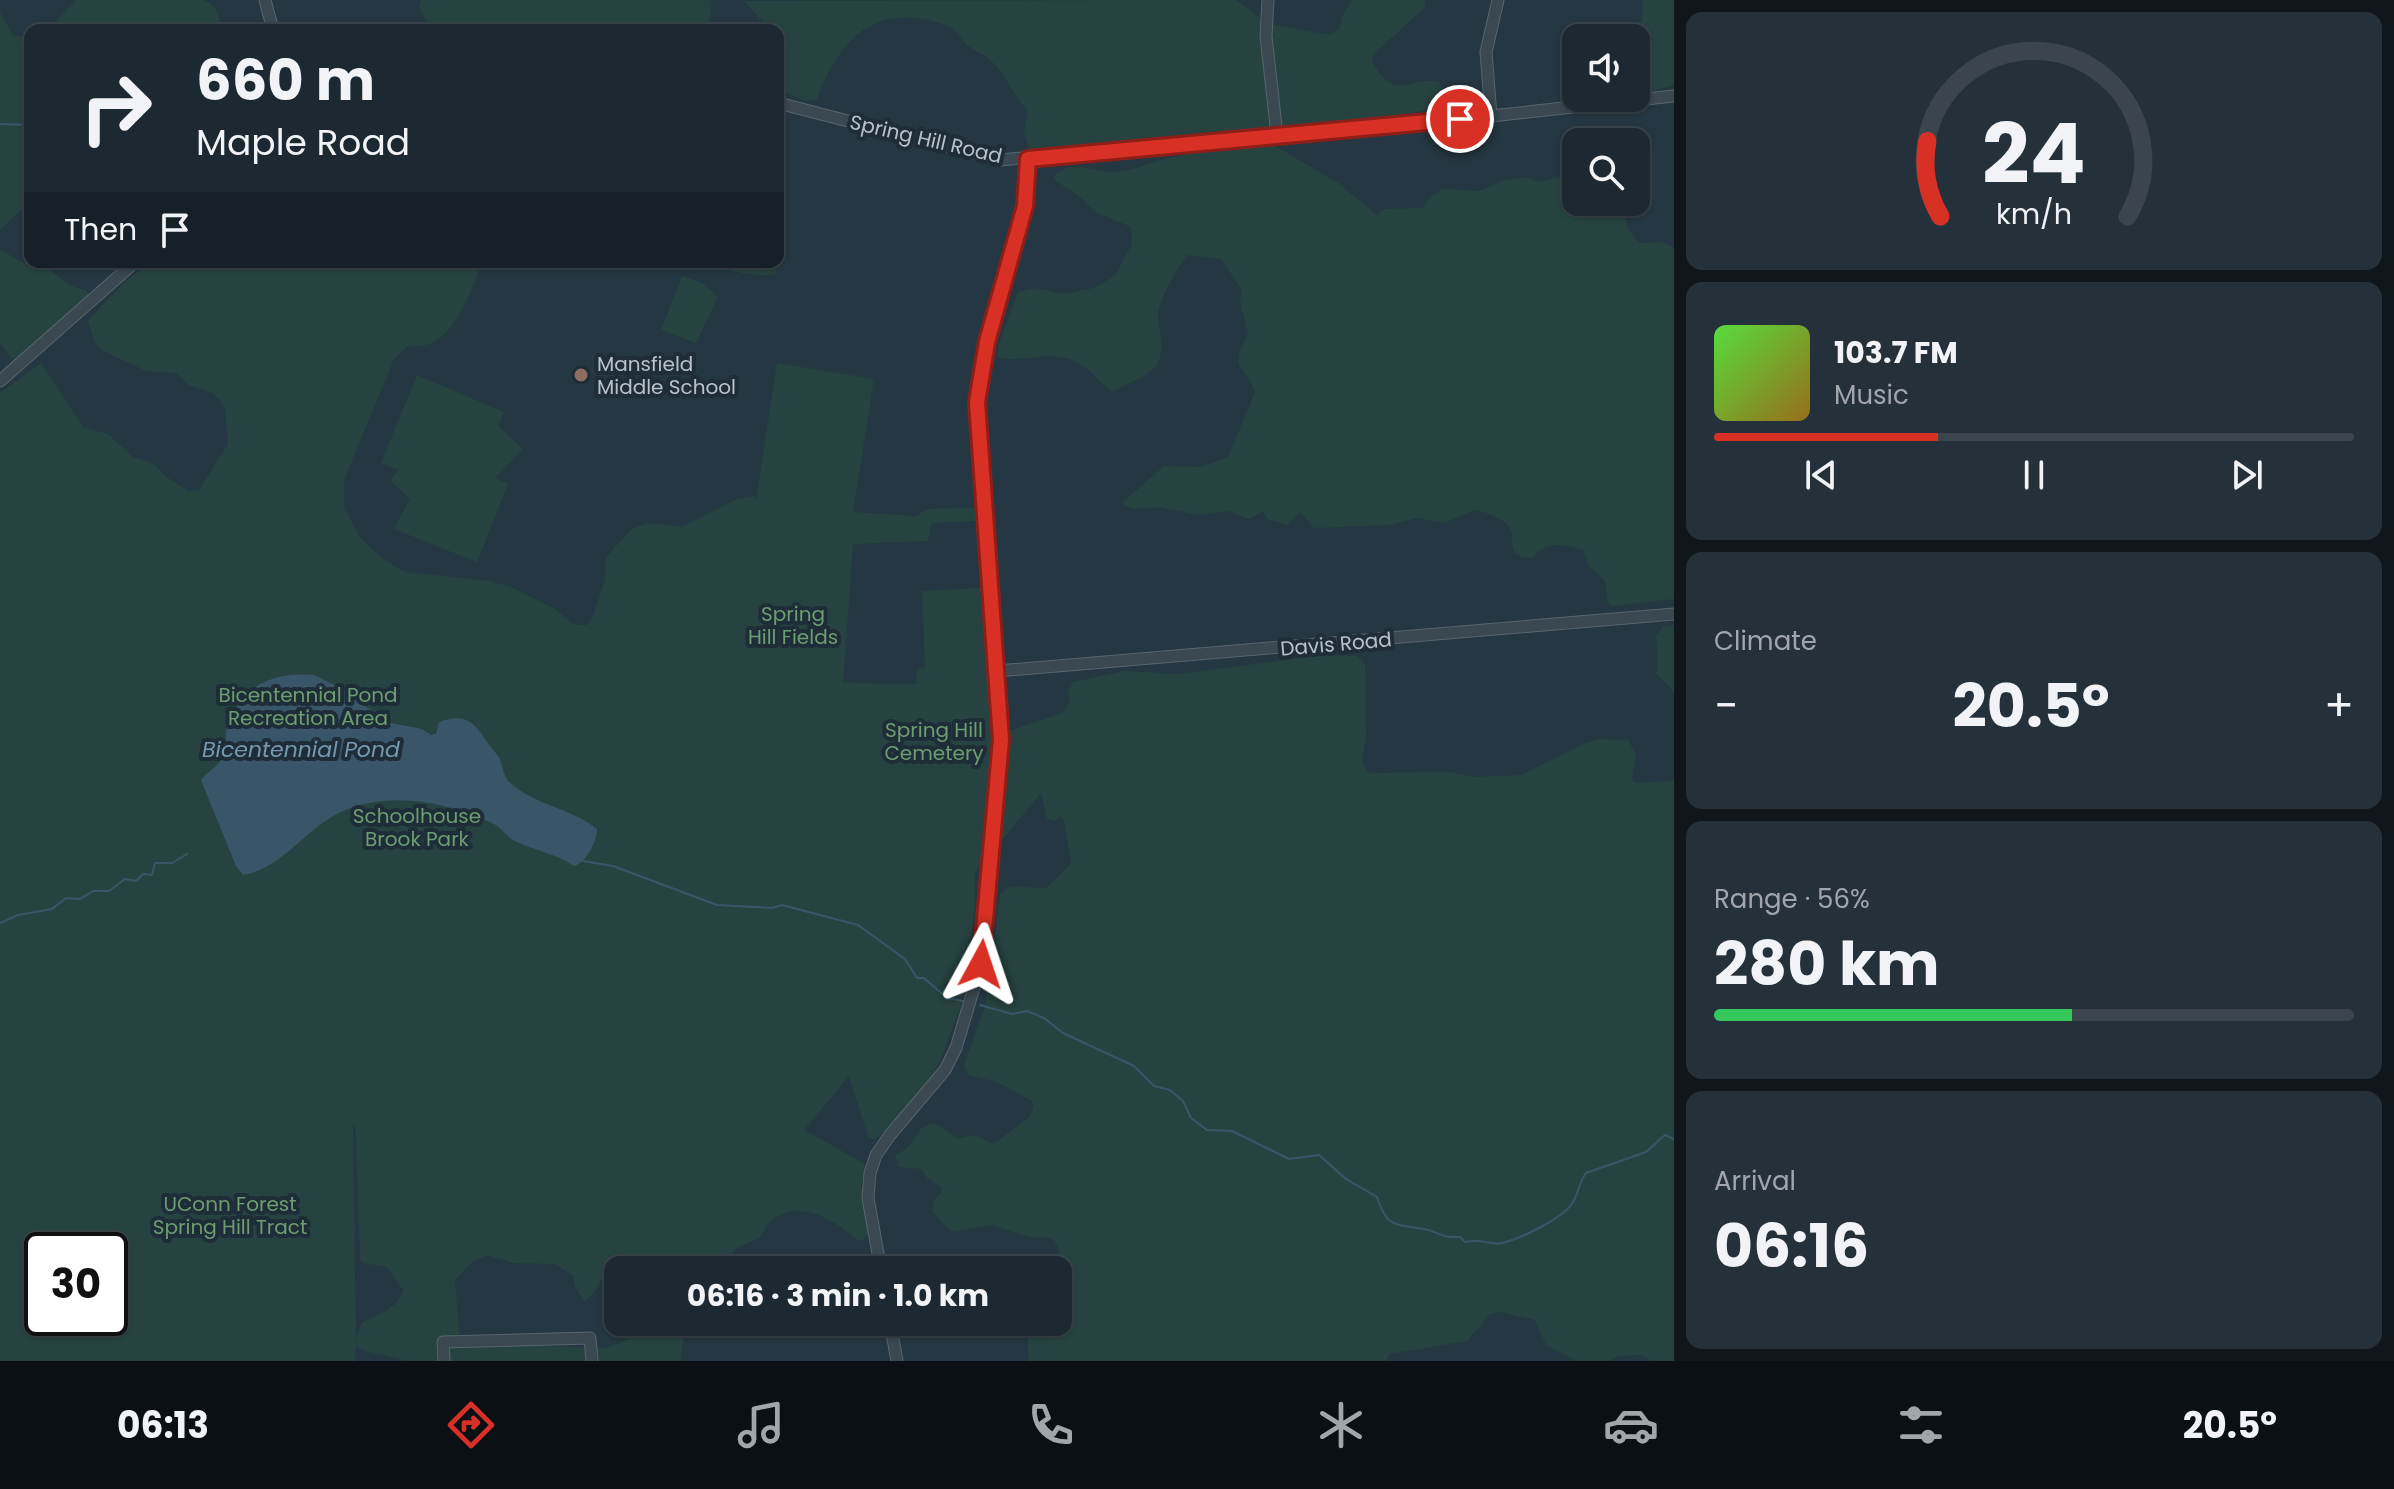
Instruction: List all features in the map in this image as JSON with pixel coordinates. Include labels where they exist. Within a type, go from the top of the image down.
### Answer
[{"type":"street","points":[[265,0],[271,24]]},
{"type":"street","points":[[1268,0],[1266,36],[1277,135]]},
{"type":"street","points":[[1491,116],[1486,52],[1498,0]]},
{"type":"street","points":[[1028,159],[1674,96]]},
{"type":"street","name":"Spring Hill Road","points":[[784,105],[1000,160],[1028,159],[1025,206],[987,342],[977,402],[1001,740],[981,964],[956,1048],[945,1070],[876,1155],[870,1173],[868,1198],[878,1256]]},
{"type":"street","points":[[0,381],[128,268]]},
{"type":"street","name":"Davis Road","points":[[997,671],[1674,614]]},
{"type":"street","points":[[893,1336],[897,1361]]},
{"type":"street","points":[[444,1361],[443,1342],[590,1338],[592,1361]]},
{"type":"green space","points":[[77,0],[204,0],[215,7],[221,24],[55,24]]},
{"type":"green space","points":[[421,0],[710,0],[712,3],[709,24],[427,24],[419,6]]},
{"type":"green space","points":[[1236,0],[1268,24],[1330,35],[1340,28],[1342,16],[1352,0],[1424,0],[1426,6],[1373,55],[1372,61],[1380,74],[1395,85],[1440,82],[1444,107],[1389,117],[1317,122],[1277,131],[1029,150],[1024,132],[1028,111],[993,63],[968,46],[949,26],[923,19],[881,21],[850,42],[826,77],[817,99],[806,101],[784,92],[784,24],[765,24],[744,1]]},
{"type":"green space","points":[[1642,0],[1674,0],[1674,85],[1650,91],[1650,24],[1640,24]]},
{"type":"green space","points":[[0,12],[13,36],[24,37],[24,207],[0,230]]},
{"type":"green space","points":[[1274,145],[1338,183],[1378,216],[1385,209],[1422,208],[1429,198],[1443,189],[1479,191],[1505,180],[1528,177],[1537,182],[1562,177],[1562,216],[1626,216],[1628,229],[1639,243],[1663,242],[1674,248],[1674,599],[1612,606],[1608,603],[1605,581],[1589,566],[1583,550],[1555,545],[1543,548],[1532,558],[1523,557],[1514,551],[1506,523],[1474,510],[1444,523],[1417,518],[1389,525],[1314,528],[1300,512],[1287,525],[1267,519],[1263,511],[1249,519],[1228,511],[1200,515],[1156,507],[1134,509],[1124,505],[1123,502],[1164,466],[1201,467],[1228,457],[1255,392],[1238,361],[1248,334],[1240,301],[1242,290],[1221,259],[1188,255],[1184,259],[1159,309],[1161,355],[1158,362],[1146,375],[1117,390],[1111,391],[1086,368],[1067,358],[998,358],[998,346],[1018,292],[1036,288],[1064,294],[1094,288],[1115,275],[1132,244],[1131,227],[1095,212],[1079,196],[1056,181],[1054,176],[1068,168],[1121,171],[1168,158]]},
{"type":"green space","points":[[0,249],[24,263],[24,268],[48,269],[71,286],[87,291],[88,296],[18,359],[12,358],[0,343]]},
{"type":"green space","points":[[143,268],[479,268],[457,319],[447,331],[423,346],[408,346],[394,359],[344,480],[344,509],[365,543],[405,572],[489,581],[511,587],[555,609],[574,625],[587,625],[593,616],[605,579],[606,557],[632,529],[648,523],[682,527],[737,499],[754,496],[756,501],[777,363],[874,379],[853,512],[916,516],[928,509],[975,508],[976,521],[932,523],[928,541],[853,544],[843,683],[916,684],[917,669],[925,667],[922,591],[981,588],[995,752],[1009,731],[1063,713],[1070,701],[1068,692],[1073,682],[1124,671],[1179,674],[1323,655],[1357,656],[1365,664],[1366,737],[1362,760],[1366,770],[1371,773],[1449,772],[1474,777],[1521,775],[1586,743],[1599,739],[1628,740],[1636,754],[1632,778],[1635,783],[1674,781],[1674,1361],[1650,1361],[1642,1355],[1618,1356],[1608,1361],[1577,1361],[1546,1345],[1535,1320],[1501,1312],[1490,1314],[1467,1341],[1389,1354],[1386,1361],[1029,1361],[1027,1336],[1072,1336],[1072,1256],[1059,1256],[1059,1247],[1052,1238],[1029,1237],[992,1225],[951,1232],[933,1212],[934,1201],[941,1193],[941,1187],[927,1178],[921,1169],[899,1167],[895,1156],[930,1123],[958,1139],[974,1135],[994,1144],[1029,1117],[1034,1107],[1032,1101],[997,1082],[969,1075],[964,1065],[985,1006],[1000,894],[1015,887],[1046,888],[1071,864],[1064,820],[1060,816],[1055,821],[1047,819],[1041,793],[975,872],[974,916],[961,1005],[933,1074],[892,1124],[875,1139],[869,1139],[849,1076],[804,1130],[865,1164],[861,1186],[869,1231],[863,1240],[815,1214],[791,1211],[769,1223],[762,1235],[736,1248],[731,1256],[604,1256],[604,1276],[584,1301],[574,1285],[574,1276],[555,1264],[514,1263],[487,1255],[471,1263],[455,1280],[460,1345],[465,1348],[498,1345],[606,1347],[634,1336],[684,1336],[680,1361],[406,1361],[356,1346],[355,1361],[0,1361],[0,393],[41,363],[83,427],[108,434],[133,457],[154,464],[165,476],[188,491],[199,490],[228,444],[225,410],[211,392],[189,385],[176,373],[146,371],[103,351],[95,343],[88,321],[125,281]],"holes":[[[353,1122],[356,1132],[360,1259],[363,1263],[387,1267],[403,1290],[391,1307],[362,1323],[356,1340]]]},
{"type":"green space","points":[[724,268],[776,268],[776,273],[771,275]]},
{"type":"green space","points":[[682,276],[704,284],[718,297],[696,343],[661,330]]},
{"type":"green space","points":[[417,375],[504,412],[498,426],[523,449],[495,478],[508,484],[477,562],[394,529],[410,499],[390,480],[399,470],[381,463]]},
{"type":"green space","points":[[1674,625],[1674,692],[1656,673],[1656,635],[1663,627]]},
{"type":"water","name":"Bicentennial Pond","points":[[299,674],[314,675],[349,692],[391,723],[422,729],[431,735],[436,734],[439,722],[454,718],[471,723],[500,759],[509,782],[530,796],[597,829],[590,851],[583,861],[574,866],[513,840],[497,826],[456,809],[394,800],[354,807],[335,815],[281,858],[243,875],[236,866],[201,780],[223,758],[227,728],[240,701],[249,692],[272,679]]},
{"type":"waterway","points":[[0,124],[24,125]]},
{"type":"waterway","points":[[0,923],[18,915],[52,909],[66,898],[80,899],[93,891],[109,891],[125,879],[136,881],[143,874],[152,875],[155,863],[172,863],[187,854]]},
{"type":"waterway","points":[[583,861],[613,866],[717,905],[772,908],[782,905],[858,925],[905,959],[917,978],[924,978],[947,998],[963,1001]]},
{"type":"waterway","points":[[980,1005],[1012,1014],[1027,1011],[1044,1018],[1063,1033],[1134,1066],[1154,1086],[1170,1090],[1183,1101],[1191,1118],[1207,1130],[1232,1131],[1289,1159],[1319,1155],[1346,1179],[1377,1197],[1384,1214],[1393,1223],[1430,1230],[1447,1237],[1460,1237],[1465,1242],[1498,1244],[1530,1232],[1568,1208],[1586,1173],[1646,1152],[1665,1135],[1674,1139]]},
{"type":"place","name":"Mansfield Middle School","points":[[581,375]]},
{"type":"route","points":[[981,964],[1001,740],[977,402],[987,342],[1025,206],[1028,159],[1096,150],[1460,119]]},
{"type":"park label","name":"Spring Hill Fields","points":[[793,626]]},
{"type":"park label","name":"Bicentennial Pond Recreation Area","points":[[308,706]]},
{"type":"park label","name":"Spring Hill Cemetery","points":[[934,742]]},
{"type":"park label","name":"Schoolhouse Brook Park","points":[[417,828]]},
{"type":"park label","name":"UConn Forest Spring Hill Tract","points":[[230,1216]]}]
